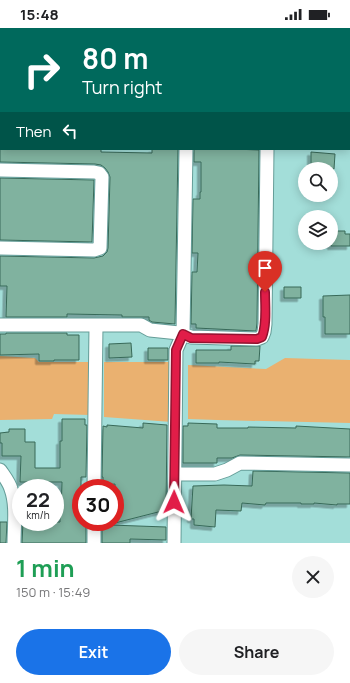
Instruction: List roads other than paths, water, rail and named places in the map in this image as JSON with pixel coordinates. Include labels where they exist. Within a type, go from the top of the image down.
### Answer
[{"type":"street","points":[[174,543],[176,350],[183,334],[186,150]]},
{"type":"street","points":[[0,324],[96,326],[141,325],[150,330],[179,333],[191,338],[257,339],[262,337],[265,324],[267,150]]},
{"type":"street","points":[[0,170],[94,172],[99,173],[102,177],[100,248],[94,250],[0,248]]},
{"type":"street","points":[[94,479],[96,326]]},
{"type":"street","points":[[175,474],[215,474],[240,463],[349,465]]},
{"type":"street","points":[[0,470],[12,489],[14,507],[14,543]]},
{"type":"street","points":[[94,531],[94,543]]}]
